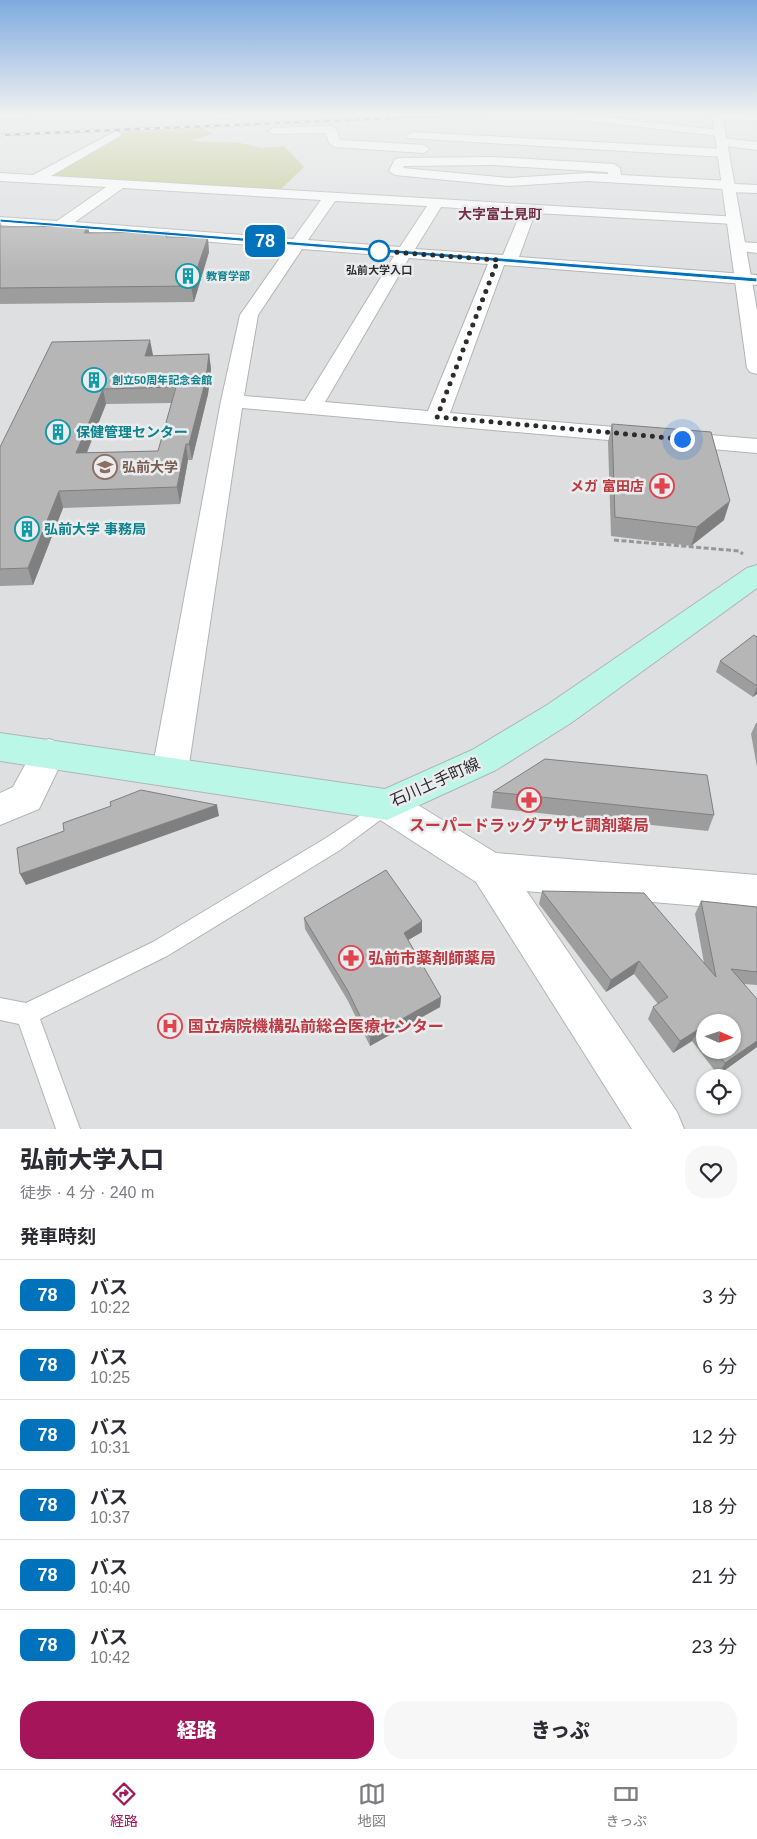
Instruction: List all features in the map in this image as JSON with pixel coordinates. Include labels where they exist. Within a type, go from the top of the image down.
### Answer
[{"type":"main road","name":"石川土手町線","points":[[0,747],[170,771],[387,806],[484,760],[559,714],[752,565]]},
{"type":"street","points":[[36,179],[58,167]]},
{"type":"street","points":[[397,167],[395,171],[510,182],[588,177],[757,188]]},
{"type":"street","points":[[588,167],[614,168],[615,178]]},
{"type":"street","points":[[726,167],[738,247],[751,280],[757,368]]},
{"type":"street","points":[[0,177],[734,220]]},
{"type":"street","points":[[62,225],[120,184]]},
{"type":"street","points":[[170,771],[232,400],[249,315],[300,244],[331,196]]},
{"type":"street","points":[[311,408],[404,252],[436,203]]},
{"type":"street","points":[[437,417],[503,260],[530,208]]},
{"type":"street","points":[[0,221],[751,280]]},
{"type":"street","points":[[738,247],[757,248]]},
{"type":"street","points":[[232,400],[757,446]]},
{"type":"street","points":[[0,809],[26,798],[48,753]]},
{"type":"street","points":[[387,806],[490,870],[660,1129]]},
{"type":"street","points":[[490,870],[757,893]]},
{"type":"lane","points":[[0,1009],[27,1014],[160,949],[333,844],[387,806]]},
{"type":"lane","points":[[27,1014],[68,1129]]},
{"type":"path","points":[[614,540],[739,551],[752,565]]},
{"type":"green space","points":[[63,167],[304,167],[280,190],[47,176]]},
{"type":"building","points":[[88,226],[84,233],[169,232],[166,237],[208,237],[191,286],[0,288],[0,227]]},
{"type":"building","points":[[150,340],[145,356],[209,354],[206,379],[189,444],[186,444],[177,487],[59,491],[28,568],[0,569],[0,447],[52,342]],"holes":[[[176,387],[158,451],[76,453],[103,389]]]},
{"type":"building","name":"メガ 富田店","points":[[612,424],[711,432],[730,501],[697,527],[615,517]]},
{"type":"building","points":[[754,635],[757,637],[757,686],[720,661]]},
{"type":"building","points":[[545,759],[707,775],[714,815],[493,792]]},
{"type":"building","points":[[141,790],[217,805],[20,874],[17,848],[64,831],[63,823],[111,806],[110,802]]},
{"type":"building","points":[[386,870],[422,921],[404,933],[441,997],[370,1037],[348,991],[304,918]]},
{"type":"building","points":[[542,891],[644,893],[716,977],[701,901],[757,907],[757,972],[731,969],[757,999],[757,1041],[741,1052],[741,1014],[696,1014],[696,1031],[680,1041],[653,1007],[668,997],[639,961],[611,980]]},
{"type":"building","points":[[722,1059],[731,1059],[725,1063]]},
{"type":"bus line","name":"78","points":[[0,221],[757,280]]},
{"type":"place","name":"弘前大学入口","points":[[379,251]]},
{"type":"place","name":"教育学部","points":[[188,276]]},
{"type":"place","name":"創立50周年記念会館","points":[[94,380]]},
{"type":"place","name":"保健管理センター","points":[[58,432]]},
{"type":"place","name":"弘前大学","points":[[105,467]]},
{"type":"place","name":"メガ 富田店","points":[[662,486]]},
{"type":"place","name":"弘前大学 事務局","points":[[27,529]]},
{"type":"place","name":"スーパードラッグアサヒ調剤薬局","points":[[529,800]]},
{"type":"place","name":"弘前市薬剤師薬局","points":[[351,958]]},
{"type":"place","name":"国立病院機構弘前総合医療センター","points":[[170,1026]]},
{"type":"district","name":"大字富士見町","points":[[500,214]]},
{"type":"route","points":[[379,251],[498,260],[437,417],[682,439]]}]
